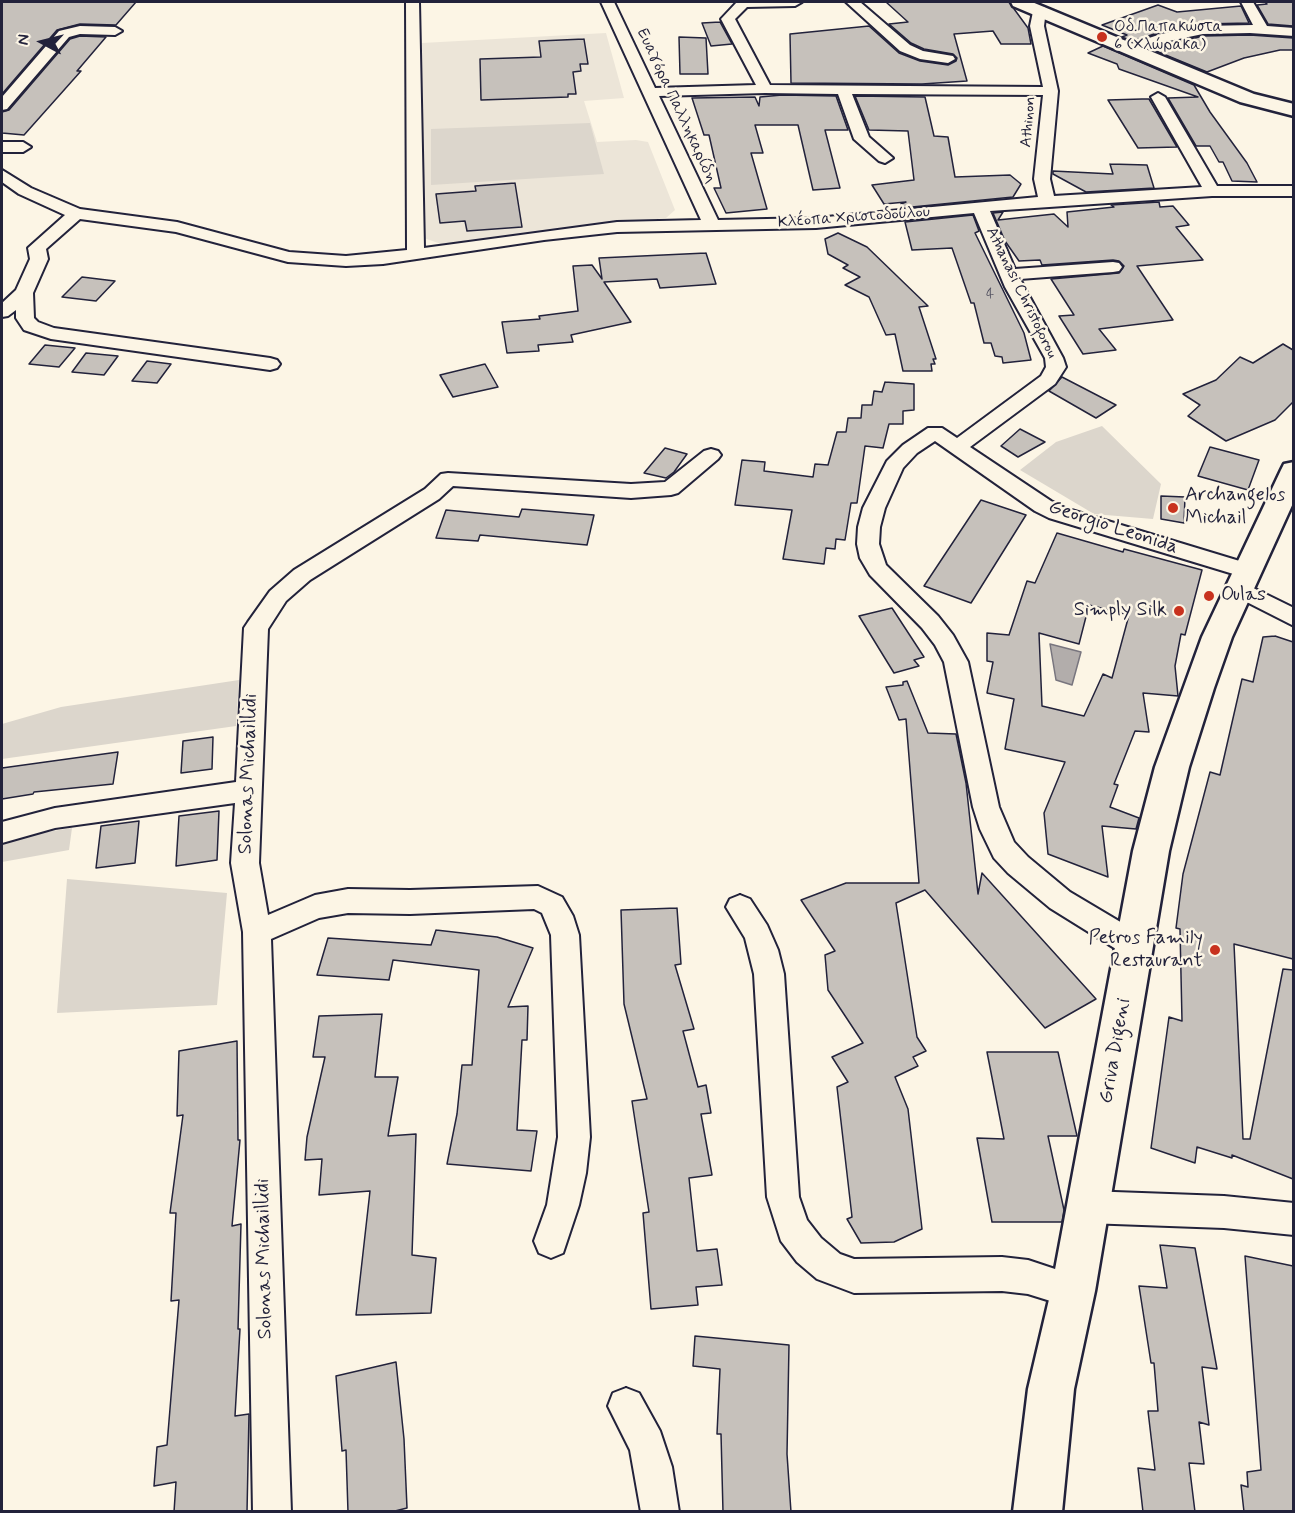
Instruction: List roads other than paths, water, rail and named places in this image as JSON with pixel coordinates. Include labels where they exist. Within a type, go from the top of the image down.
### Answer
[{"type":"main road","points":[[1019,2],[1247,98],[1293,110]]},
{"type":"main road","name":"Griva Digeni","points":[[1038,1512],[1051,1389],[1073,1291],[1086,1207],[1121,1026],[1151,851],[1172,767],[1217,637],[1293,470]]},
{"type":"street","points":[[412,2],[416,254]]},
{"type":"street","name":"Ευαγόρα Παλληκαρίδη","points":[[607,2],[712,225]]},
{"type":"street","points":[[765,89],[728,19],[743,3],[795,2]]},
{"type":"street","points":[[853,2],[905,48],[920,55],[948,59]]},
{"type":"street","points":[[1247,2],[1262,30]]},
{"type":"street","name":"Athinon","points":[[1039,10],[1036,26],[1051,91],[1042,179],[1047,201]]},
{"type":"street","points":[[2,105],[64,34],[80,30],[115,31]]},
{"type":"street","points":[[1130,49],[1166,37],[1203,30],[1293,32]]},
{"type":"street","points":[[650,92],[765,89],[1051,91]]},
{"type":"street","points":[[843,89],[862,139],[885,158]]},
{"type":"street","points":[[1158,97],[1212,191]]},
{"type":"street","points":[[2,147],[23,147]]},
{"type":"street","name":"Κλέοπα Χριστοδούλου","points":[[2,174],[25,191],[76,214],[177,227],[264,252],[297,258],[346,261],[416,254],[581,230],[855,221],[1047,201],[1212,191],[1293,191]]},
{"type":"street","name":"Athanasi Christoforou","points":[[956,448],[1048,380],[1056,367],[1054,358],[1009,274],[980,208]]},
{"type":"street","points":[[2,312],[24,293],[35,273],[39,259],[37,248],[76,214]]},
{"type":"street","points":[[1009,274],[1113,267]]},
{"type":"street","points":[[24,293],[26,318],[31,326],[51,333],[270,364]]},
{"type":"street","points":[[956,448],[935,432],[910,449],[894,465],[874,508],[869,527],[871,558],[878,570],[930,622],[945,641],[956,662],[986,807],[993,829],[1004,850],[1018,865],[1060,900],[1134,945]]},
{"type":"street","name":"Georgio Leonida","points":[[956,448],[1043,506],[1243,580],[1293,618]]},
{"type":"street","name":"Solonas Michaillidi","points":[[272,1512],[257,932],[245,863],[256,628],[278,596],[302,575],[432,494],[448,479],[631,491],[671,488],[711,455]]},
{"type":"street","points":[[2,832],[55,818],[248,791]]},
{"type":"street","points":[[257,932],[315,907],[348,901],[410,902],[538,897],[552,905],[559,916],[565,935],[574,1137],[568,1184],[551,1241]]},
{"type":"street","points":[[740,908],[757,933],[766,958],[769,974],[783,1197],[793,1228],[809,1250],[829,1267],[854,1276],[1002,1274],[1028,1277],[1073,1291]]},
{"type":"street","points":[[1086,1207],[1224,1212],[1293,1219]]},
{"type":"street","points":[[626,1406],[647,1444],[660,1512]]},
{"type":"place","name":"Οδ.Παπακώστα 6 (Χλώρακα)","points":[[1102,37]]},
{"type":"place","name":"Archangelos Michail","points":[[1173,508]]},
{"type":"place","name":"Oulas","points":[[1209,596]]},
{"type":"place","name":"Simply Silk","points":[[1179,611]]},
{"type":"place","name":"Petros Family Restaurant","points":[[1215,950]]}]
